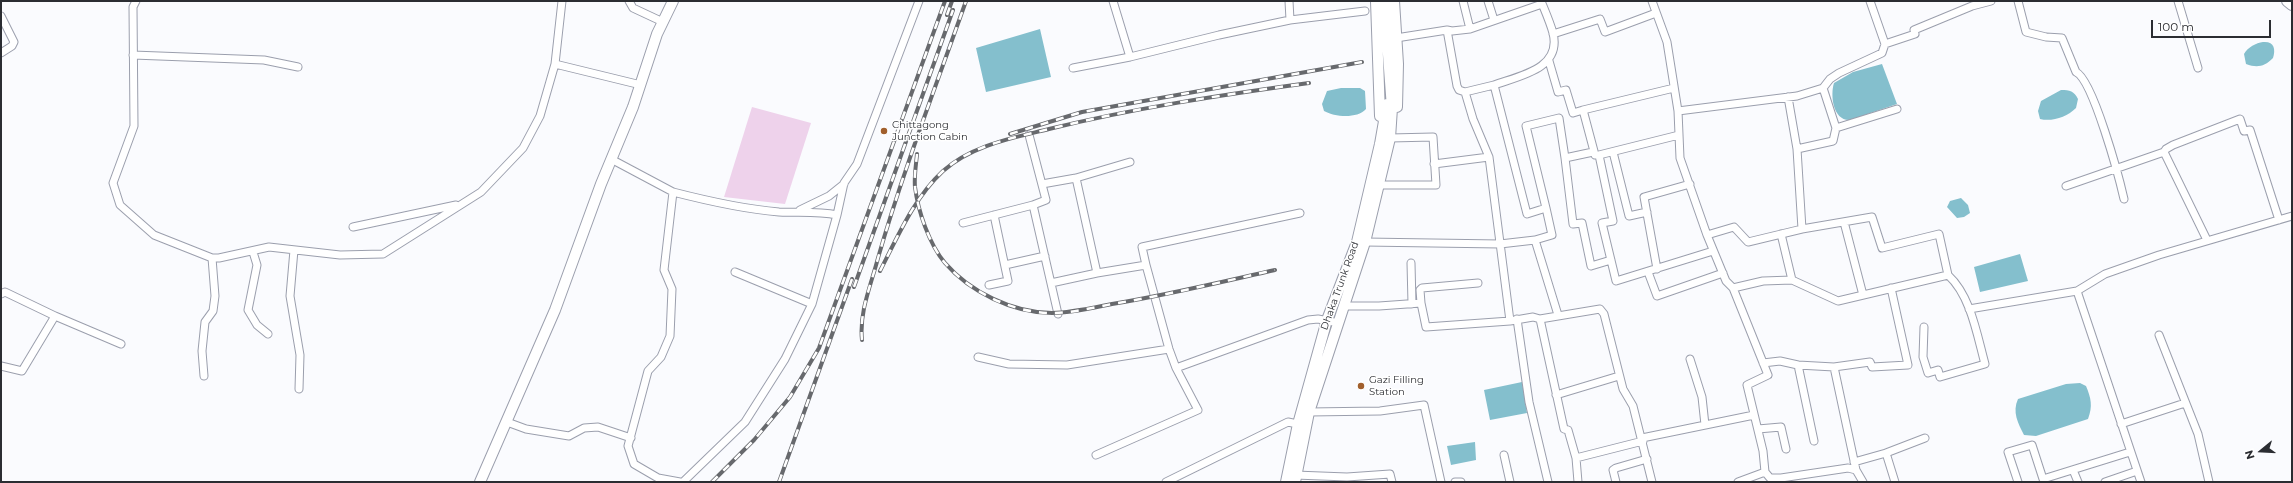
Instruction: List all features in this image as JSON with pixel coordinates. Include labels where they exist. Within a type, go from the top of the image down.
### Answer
[{"type":"main road","points":[[480,482],[555,310],[663,22],[673,1]]},
{"type":"main road","points":[[1376,1],[1380,144]]},
{"type":"main road","name":"Dhaka Trunk Road","points":[[1384,1],[1390,89],[1391,134]]},
{"type":"main road","name":"Dhaka Trunk Road","points":[[1286,482],[1302,425],[1308,412],[1366,242],[1380,185],[1397,104],[1398,64],[1394,1]]},
{"type":"main road","points":[[2287,1],[2292,5]]},
{"type":"main road","name":"Dhaka Trunk Road","points":[[1295,479],[1306,400],[1327,320],[1357,242],[1380,144],[1390,89]]},
{"type":"street","points":[[136,1],[133,7],[134,126],[113,183],[120,205],[154,235],[212,258],[253,252],[269,247],[340,255],[383,254],[424,230],[462,203],[481,192],[523,148],[540,116],[556,64],[562,1]]},
{"type":"street","points":[[629,1],[633,8],[663,22]]},
{"type":"street","points":[[797,211],[829,196],[844,183],[857,164],[919,1]]},
{"type":"street","points":[[1113,1],[1130,58]]},
{"type":"street","points":[[1289,1],[1290,20]]},
{"type":"street","points":[[1463,1],[1470,29]]},
{"type":"street","points":[[1488,1],[1494,20]]},
{"type":"street","points":[[1652,1],[1667,42],[1678,111],[1680,158],[1713,251],[1726,281],[1733,288],[1768,375],[1747,385],[1758,429],[1765,472],[1770,478],[1780,478],[1805,476],[1831,469],[1855,466],[1925,438]]},
{"type":"street","points":[[1678,111],[1788,97],[1823,88],[1830,79],[1839,73],[1882,53],[1885,44],[1870,1]]},
{"type":"street","points":[[1885,44],[1915,34],[1914,30],[1933,21],[1991,1]]},
{"type":"street","points":[[2018,1],[2026,32],[2046,37],[2062,38],[2076,72],[2081,74],[2094,101],[2117,170],[2124,199]]},
{"type":"street","points":[[2178,1],[2198,68]]},
{"type":"street","points":[[1396,38],[1447,30],[1452,31],[1470,29],[1541,2],[1553,34],[1554,50],[1549,61],[1538,69],[1494,85],[1465,92],[1458,90],[1447,30]]},
{"type":"street","points":[[1073,68],[1130,58],[1219,35],[1290,20],[1365,11]]},
{"type":"street","points":[[1553,34],[1600,19],[1605,32],[1656,13]]},
{"type":"street","points":[[1,16],[14,42],[12,46],[1,53]]},
{"type":"street","points":[[133,55],[264,60],[298,67]]},
{"type":"street","points":[[1549,61],[1558,92],[1566,90],[1573,113],[1674,88]]},
{"type":"street","points":[[556,64],[640,85]]},
{"type":"street","points":[[1494,85],[1527,214],[1546,208]]},
{"type":"street","points":[[1797,149],[1833,141],[1836,128],[1823,88]]},
{"type":"street","points":[[1465,92],[1473,119],[1489,157],[1500,244],[1513,320],[1529,402],[1548,482]]},
{"type":"street","points":[[1788,97],[1797,149],[1802,229]]},
{"type":"street","points":[[1836,128],[1897,109]]},
{"type":"street","points":[[1583,110],[1613,221],[1602,223],[1616,282],[1713,251]]},
{"type":"street","points":[[1366,242],[1500,244],[1535,240],[1552,235],[1526,126],[1559,118],[1573,224],[1582,223],[1592,266],[1611,260]]},
{"type":"street","points":[[2066,186],[2117,170],[2164,152],[2166,149],[2240,119],[2244,131],[2250,130],[2279,220]]},
{"type":"street","points":[[1380,185],[1436,185],[1433,137],[1391,134]]},
{"type":"street","points":[[963,223],[1033,205],[1046,200],[1029,135]]},
{"type":"street","points":[[1565,158],[1613,152],[1679,135]]},
{"type":"street","points":[[1613,152],[1629,216],[1647,212]]},
{"type":"street","points":[[2164,152],[2207,240]]},
{"type":"street","points":[[1434,164],[1489,157]]},
{"type":"street","points":[[611,159],[673,192],[726,206],[780,212],[797,211],[837,215]]},
{"type":"street","points":[[1042,184],[1076,178],[1130,162]]},
{"type":"street","points":[[1076,178],[1097,273]]},
{"type":"street","points":[[683,482],[745,422],[785,358],[812,304],[837,215],[844,183]]},
{"type":"street","points":[[1657,268],[1644,197],[1690,184]]},
{"type":"street","points":[[673,192],[664,270],[672,289],[670,336],[661,357],[648,371],[628,446],[634,464],[658,478],[680,482]]},
{"type":"street","points":[[353,227],[462,203]]},
{"type":"street","points":[[1033,205],[1058,314]]},
{"type":"street","points":[[1096,455],[1198,410],[1176,368],[1169,349],[1142,247],[1300,213]]},
{"type":"street","points":[[989,285],[1008,281],[994,215]]},
{"type":"street","points":[[1969,309],[2077,291],[2105,274],[2207,240],[2292,216]]},
{"type":"street","points":[[1707,235],[1734,227],[1748,242],[1802,229],[1872,217],[1882,248],[1938,234],[1948,275],[1955,282],[1969,309],[1985,364],[1940,377],[1938,370],[1928,373],[1923,357],[1924,328]]},
{"type":"street","points":[[1844,222],[1862,295]]},
{"type":"street","points":[[1781,234],[1792,280]]},
{"type":"street","points":[[1535,240],[1558,315]]},
{"type":"street","points":[[294,250],[290,296],[300,355],[299,390]]},
{"type":"street","points":[[253,252],[257,265],[248,310],[257,325],[268,334]]},
{"type":"street","points":[[1005,264],[1045,256]]},
{"type":"street","points":[[204,376],[202,351],[205,322],[213,310],[215,296],[212,258]]},
{"type":"street","points":[[1411,263],[1412,304]]},
{"type":"street","points":[[1051,283],[1097,273],[1146,265]]},
{"type":"street","points":[[735,272],[812,304]]},
{"type":"street","points":[[1648,272],[1657,296],[1723,273]]},
{"type":"street","points":[[1733,288],[1763,281],[1792,280],[1838,301],[1948,275]]},
{"type":"street","points":[[1478,283],[1422,288],[1420,290],[1421,303],[1426,327],[1533,317],[1540,319],[1600,309],[1604,314],[1623,389],[1633,406],[1643,439],[1652,482]]},
{"type":"street","points":[[1763,363],[1780,361],[1834,367],[1870,362],[1872,367],[1908,365],[1891,288]]},
{"type":"street","points":[[2077,291],[2141,482]]},
{"type":"street","points":[[1,294],[5,292],[55,316],[121,344]]},
{"type":"street","points":[[1345,306],[1379,306],[1421,303]]},
{"type":"street","points":[[1,366],[22,371],[55,316]]},
{"type":"street","points":[[1176,368],[1291,326],[1318,318],[1339,323]]},
{"type":"street","points":[[1540,319],[1564,430],[1568,430],[1576,458],[1578,482]]},
{"type":"street","points":[[2159,335],[2198,434],[2209,482]]},
{"type":"street","points":[[978,357],[1009,364],[1067,365],[1169,349]]},
{"type":"street","points":[[1690,359],[1702,397],[1705,425]]},
{"type":"street","points":[[1798,364],[1814,441]]},
{"type":"street","points":[[1834,367],[1855,466],[1863,482]]},
{"type":"street","points":[[1556,395],[1619,376]]},
{"type":"street","points":[[2121,424],[2186,403]]},
{"type":"street","points":[[1308,412],[1380,411],[1424,405],[1441,482]]},
{"type":"street","points":[[1576,458],[1643,439],[1754,414]]},
{"type":"street","points":[[507,422],[526,429],[569,436],[584,428],[598,427],[631,438]]},
{"type":"street","points":[[1166,482],[1288,422],[1302,425]]},
{"type":"street","points":[[1758,429],[1781,426],[1786,448]]},
{"type":"street","points":[[2018,482],[2008,452],[2032,445],[2043,479]]},
{"type":"street","points":[[2035,482],[2043,479],[2053,479],[2073,470],[2130,452]]},
{"type":"street","points":[[1886,453],[1895,482]]},
{"type":"street","points":[[1504,455],[1510,482]]},
{"type":"street","points":[[1616,482],[1614,470],[1647,459]]},
{"type":"street","points":[[2073,470],[2078,482]]},
{"type":"street","points":[[2105,482],[2137,471]]},
{"type":"street","points":[[1738,482],[1765,472]]},
{"type":"street","points":[[1295,479],[1390,474],[1392,482]]},
{"type":"street","points":[[1455,482],[1461,482]]},
{"type":"shaded area","points":[[752,107],[811,123],[785,204],[724,197]]},
{"type":"water","points":[[1040,29],[1051,77],[986,92],[976,48]]},
{"type":"water","points":[[2263,42],[2272,44],[2274,49],[2273,58],[2260,66],[2246,64],[2244,54],[2252,46]]},
{"type":"water","points":[[1882,64],[1897,104],[1850,120],[1844,119],[1836,112],[1834,106],[1832,94],[1834,83],[1853,72]]},
{"type":"water","points":[[1341,88],[1360,88],[1365,91],[1366,109],[1352,116],[1334,115],[1324,111],[1322,104],[1327,91]]},
{"type":"water","points":[[2061,90],[2069,91],[2075,94],[2078,99],[2076,108],[2059,118],[2049,120],[2040,119],[2038,111],[2041,101]]},
{"type":"water","points":[[1961,198],[1968,205],[1970,213],[1964,217],[1957,218],[1947,207],[1950,201]]},
{"type":"water","points":[[2020,254],[2028,281],[1980,292],[1974,267]]},
{"type":"water","points":[[1522,382],[1527,413],[1490,420],[1484,390]]},
{"type":"water","points":[[2080,383],[2086,386],[2090,398],[2091,406],[2088,419],[2036,436],[2024,435],[2016,413],[2016,404],[2018,399],[2066,384]]},
{"type":"water","points":[[1475,442],[1476,460],[1451,465],[1447,446]]},
{"type":"railway","points":[[712,482],[754,440],[790,397],[819,348],[945,1]]},
{"type":"railway","points":[[947,15],[952,1]]},
{"type":"railway","points":[[862,340],[862,319],[864,309],[888,225],[909,161],[966,1]]},
{"type":"railway","points":[[854,287],[953,10]]},
{"type":"railway","points":[[1010,134],[1082,112],[1362,62]]},
{"type":"railway","points":[[880,271],[907,218],[923,193],[943,171],[954,162],[980,149],[1021,136],[1081,121],[1211,97],[1309,83]]},
{"type":"railway","points":[[917,154],[915,179],[916,196],[925,227],[939,255],[945,263],[967,283],[993,299],[1008,305],[1037,312],[1059,313],[1174,292],[1275,270]]},
{"type":"railway","points":[[779,482],[852,279]]},
{"type":"place","name":"Chittagong Junction Cabin","points":[[884,131]]},
{"type":"place","name":"Gazi Filling Station","points":[[1361,386]]}]
